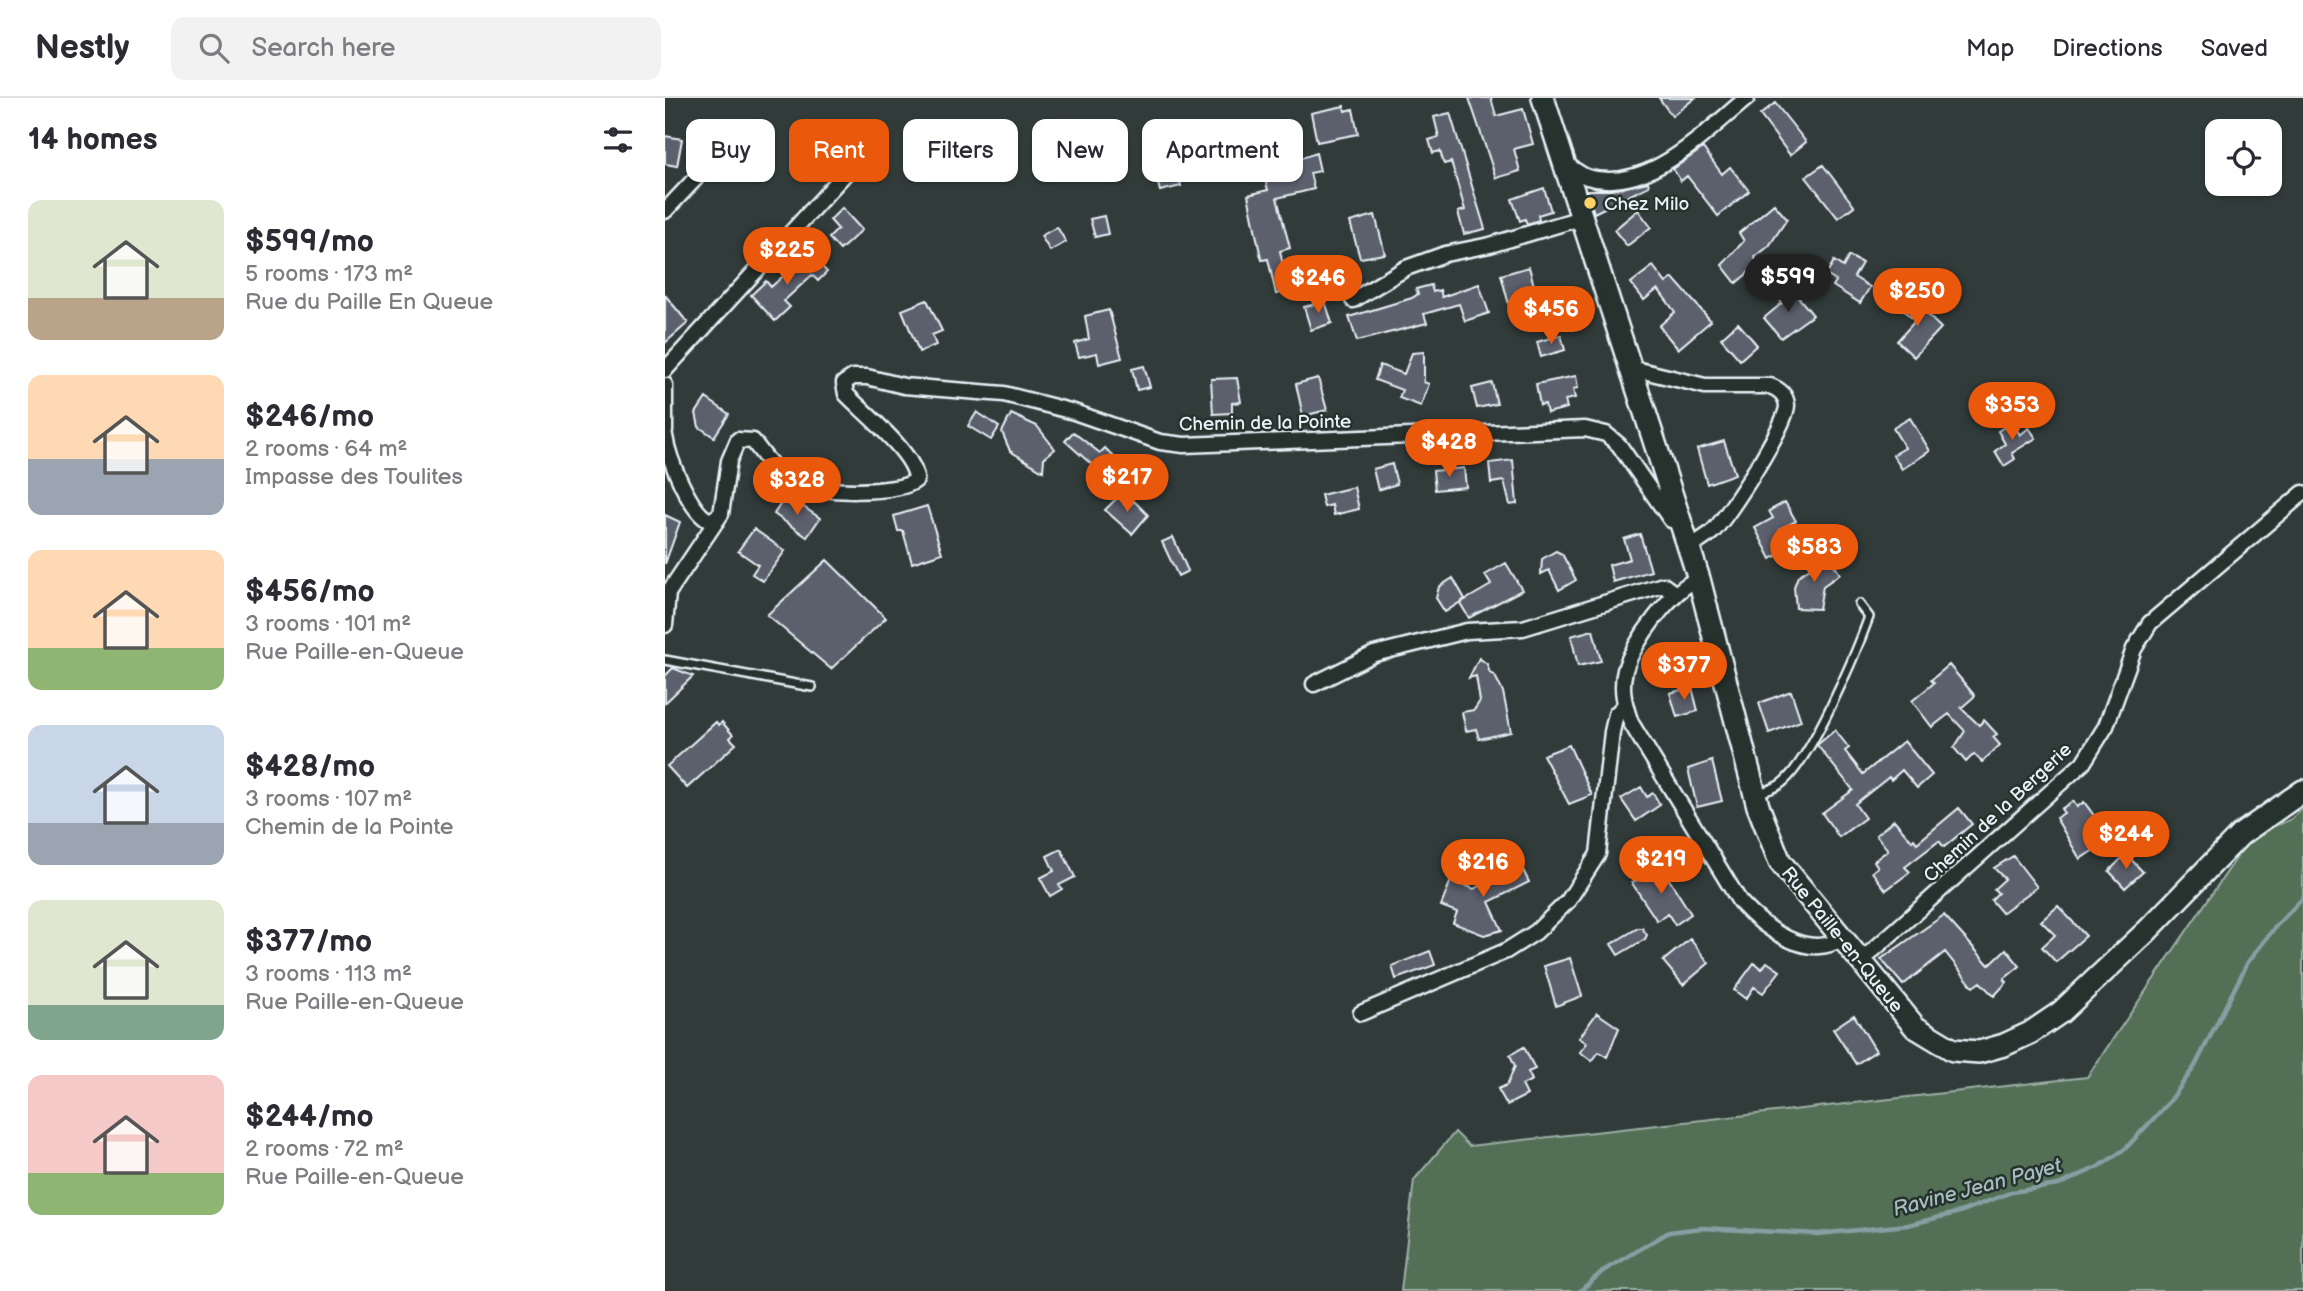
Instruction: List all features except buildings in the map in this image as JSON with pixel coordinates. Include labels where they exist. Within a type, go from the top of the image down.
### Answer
[{"type":"main road","name":"Rue Paille-en-Queue","points":[[1543,98],[1699,579],[1754,795],[1780,862],[1915,1027],[1933,1041],[1953,1050],[1979,1052],[2004,1045],[2061,1012],[2147,931],[2240,835],[2303,791]]},
{"type":"street","points":[[1563,162],[1586,177],[1613,180],[1650,171],[1692,143],[1747,98]]},
{"type":"street","points":[[665,211],[692,182]]},
{"type":"street","points":[[665,370],[837,182]]},
{"type":"street","points":[[1353,300],[1406,268],[1445,254],[1490,245],[1581,218]]},
{"type":"street","points":[[1630,368],[1705,386],[1770,386],[1778,389],[1786,401],[1786,414],[1770,446],[1713,531],[1689,548]]},
{"type":"street","name":"Chemin de la Pointe","points":[[665,625],[668,593],[721,514],[729,461],[734,444],[743,438],[753,441],[786,478],[805,488],[886,489],[905,487],[916,480],[915,466],[846,394],[844,383],[848,379],[867,377],[904,386],[1004,394],[1074,412],[1160,442],[1184,445],[1585,429],[1606,435],[1619,445],[1671,520],[1680,521]]},
{"type":"street","points":[[665,385],[665,434],[674,468],[698,512],[710,521],[721,514]]},
{"type":"street","name":"Chemin de la Bergerie","points":[[1861,961],[2083,763],[2106,726],[2134,649],[2150,623],[2303,493]]},
{"type":"street","points":[[1699,579],[1674,593],[1633,652],[1625,669],[1625,705],[1632,723],[1740,902],[1757,921],[1780,936],[1817,946],[1835,943],[1842,938]]},
{"type":"street","points":[[1314,684],[1374,654],[1454,634],[1523,628],[1663,585],[1674,593]]},
{"type":"street","points":[[1361,1013],[1432,986],[1506,951],[1536,932],[1568,901],[1598,854],[1612,732],[1616,714],[1625,705]]},
{"type":"lane","points":[[1754,795],[1780,784],[1804,753],[1847,676],[1869,617],[1859,604]]},
{"type":"lane","points":[[665,660],[812,687]]},
{"type":"green space","points":[[2303,808],[2303,1291],[1401,1291],[1414,1180],[1455,1132],[1469,1146],[2087,1077],[2237,857],[2227,845],[2290,820]]},
{"type":"waterway","name":"Ravine Jean Payet","points":[[1580,1291],[1603,1271],[1669,1232],[1702,1228],[1818,1234],[1908,1225],[1960,1212],[2012,1192],[2058,1185],[2100,1166],[2125,1149],[2170,1101],[2195,1066],[2248,962],[2276,926],[2303,898]]},
{"type":"place","name":"Chez Milo","points":[[1590,203]]}]
